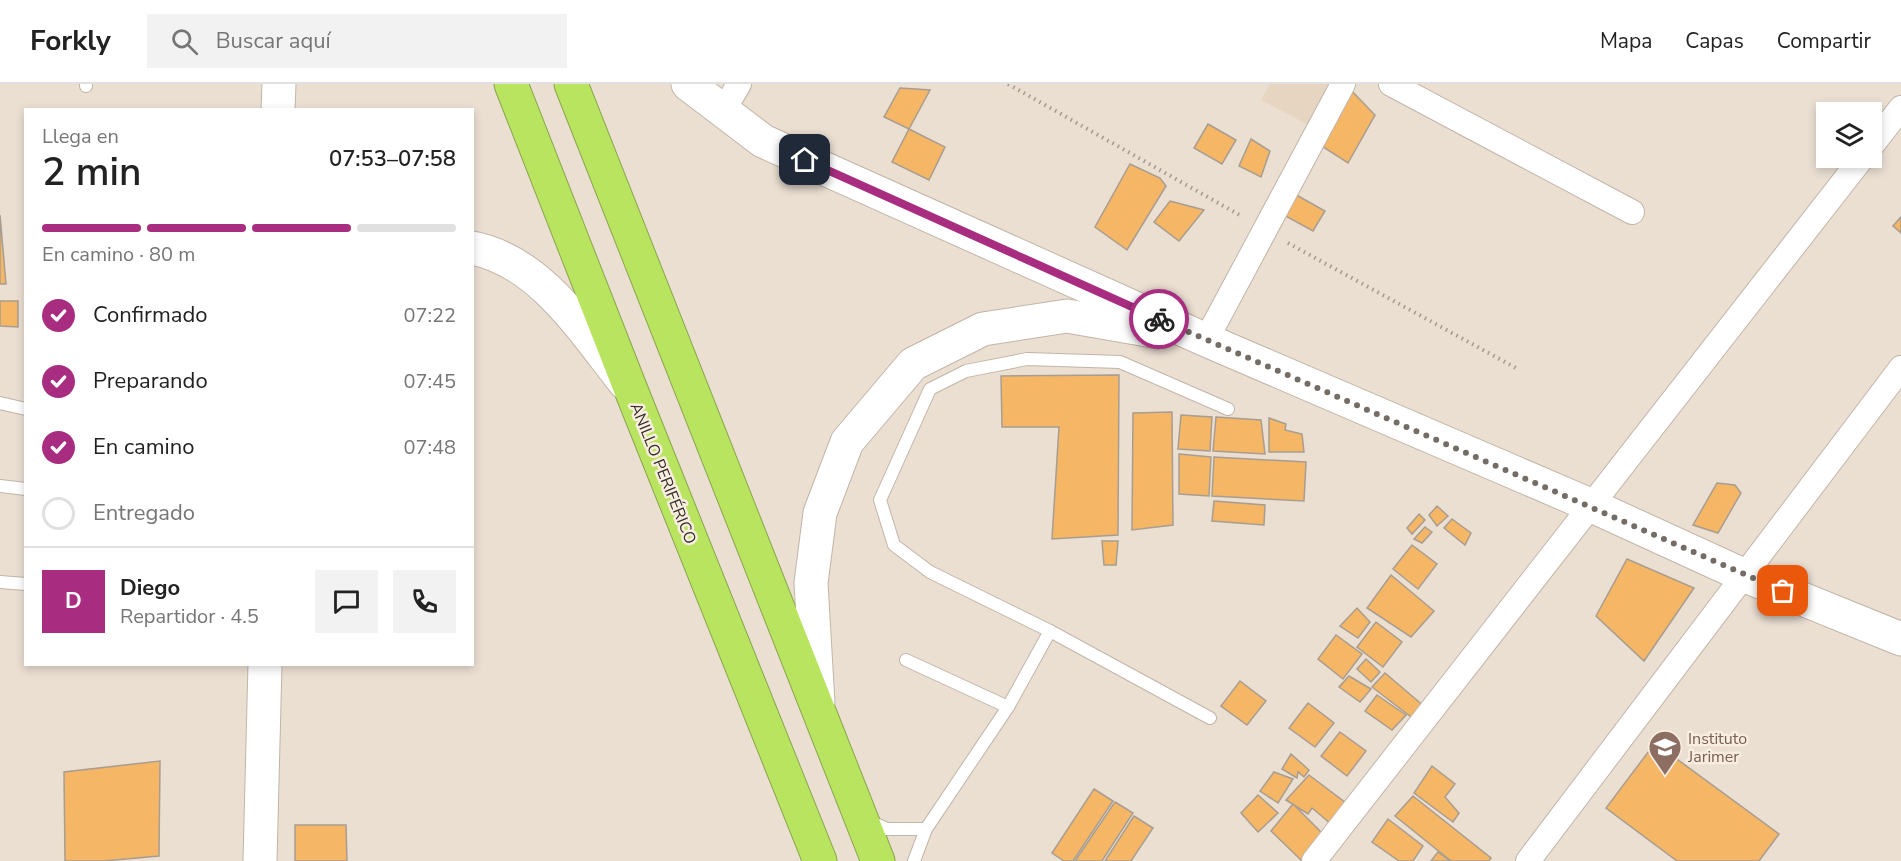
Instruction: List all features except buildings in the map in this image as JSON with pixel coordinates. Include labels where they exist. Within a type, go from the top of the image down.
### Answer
[{"type":"highway","name":"ANILLO PERIFÉRICO","points":[[510,84],[820,861]]},
{"type":"highway","points":[[571,84],[878,861]]},
{"type":"street","points":[[278,108],[279,84]]},
{"type":"street","points":[[688,84],[731,97],[763,141],[1206,340],[1590,505],[1743,575],[1901,639]]},
{"type":"street","points":[[1206,340],[1343,84]]},
{"type":"street","points":[[1391,84],[1632,212]]},
{"type":"street","points":[[1882,132],[1901,108]]},
{"type":"street","points":[[1314,861],[1854,168]]},
{"type":"street","points":[[474,248],[490,252],[527,273],[561,303],[631,390]]},
{"type":"street","points":[[819,712],[811,583],[820,513],[847,442],[913,364],[983,329],[1067,316],[1206,340]]},
{"type":"street","points":[[1528,861],[1901,368]]},
{"type":"street","points":[[260,861],[265,666]]},
{"type":"lane","points":[[1210,718],[1050,631],[930,572],[894,545],[880,500],[930,389],[966,371],[1027,359],[1120,362],[1228,409]]},
{"type":"lane","points":[[0,403],[24,409]]},
{"type":"lane","points":[[0,486],[24,489]]},
{"type":"lane","points":[[0,582],[24,584]]},
{"type":"lane","points":[[914,861],[926,829],[1008,707],[1050,631]]},
{"type":"lane","points":[[906,660],[1008,707]]},
{"type":"lane","points":[[861,817],[887,829],[926,829]]},
{"type":"shaded area","points":[[1270,84],[1343,84],[1318,130],[1261,100]]},
{"type":"way so far","points":[[1159,319],[1783,591]]},
{"type":"place","name":"Instituto Jarimer","points":[[1665,776]]},
{"type":"route","points":[[805,160],[1159,319]]}]
